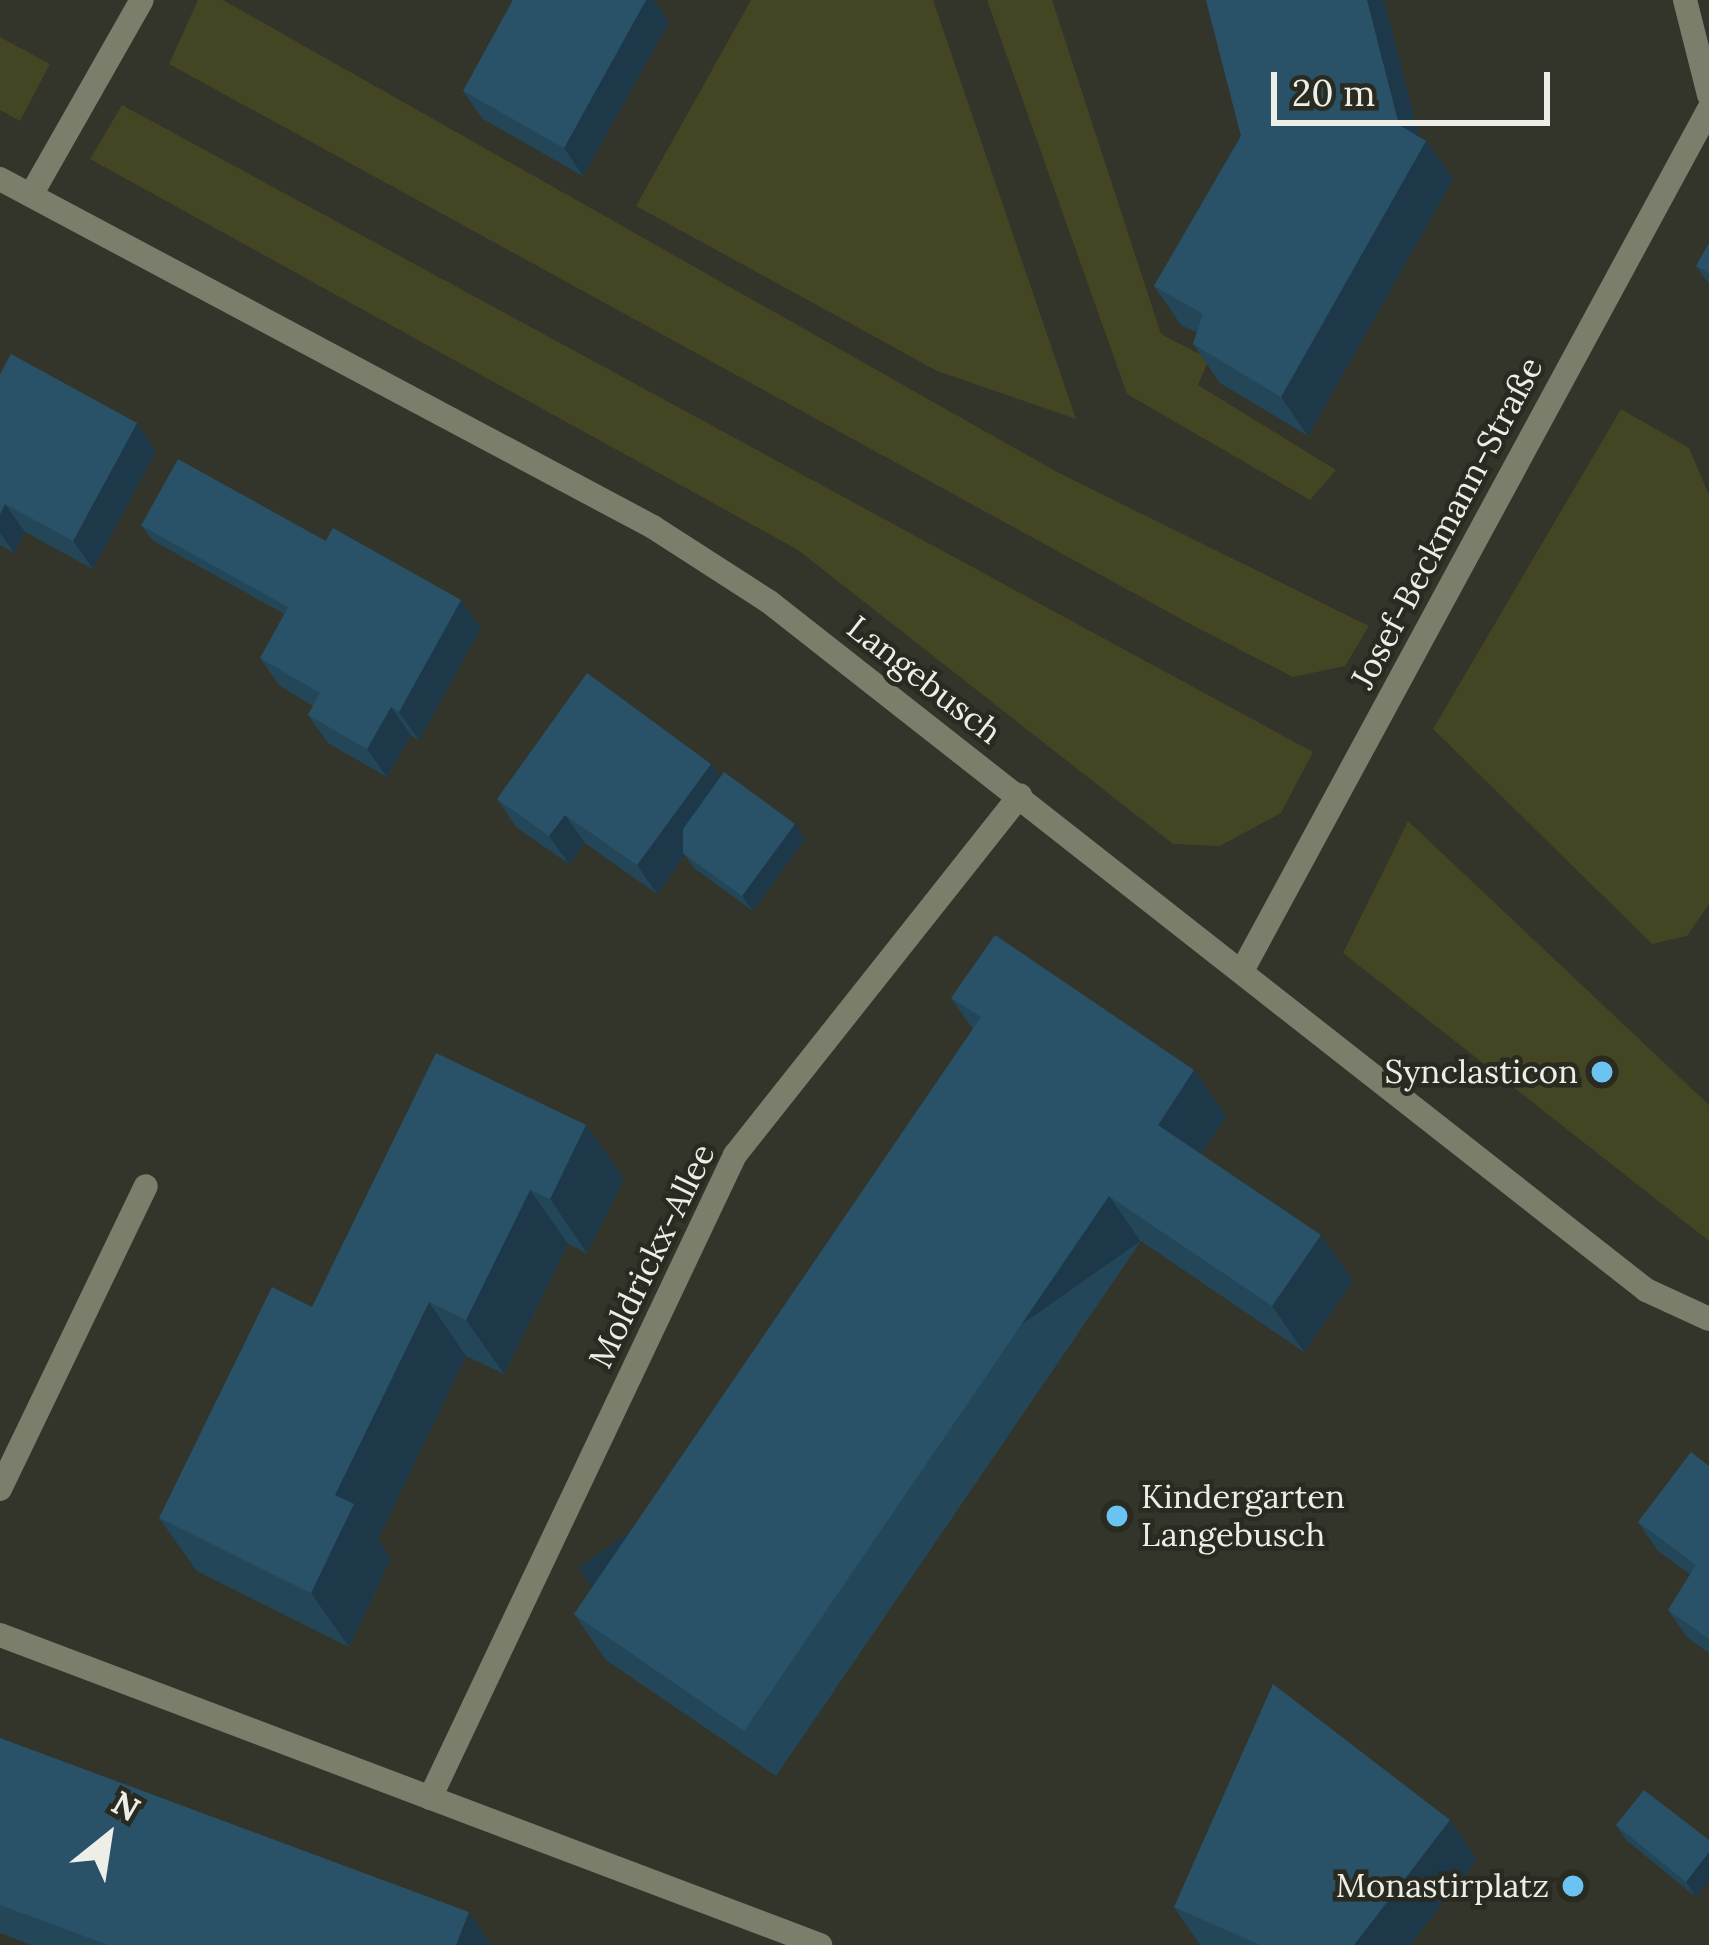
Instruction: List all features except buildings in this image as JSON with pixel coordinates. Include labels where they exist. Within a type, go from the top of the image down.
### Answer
[{"type":"street","points":[[31,195],[142,0]]},
{"type":"street","points":[[1685,0],[1709,95]]},
{"type":"street","name":"Josef-Beckmann-Straße","points":[[1244,969],[1709,109]]},
{"type":"street","name":"Langebusch","points":[[0,178],[653,527],[1019,795],[1646,1290],[1709,1319]]},
{"type":"street","name":"Moldrickx-Allee","points":[[430,1798],[735,1155],[1019,795]]},
{"type":"street","points":[[0,1489],[146,1186]]},
{"type":"street","points":[[0,1635],[820,1945]]},
{"type":"green space","points":[[198,0],[223,0],[1057,472],[1369,626],[1345,666],[1293,677],[1192,625],[169,64]]},
{"type":"green space","points":[[751,0],[933,0],[1076,419],[937,371],[636,206]]},
{"type":"green space","points":[[987,0],[1052,0],[1161,334],[1209,359],[1198,385],[1336,470],[1310,500],[1127,394]]},
{"type":"green space","points":[[0,37],[50,64],[20,121],[0,110]]},
{"type":"green space","points":[[122,105],[1313,752],[1281,813],[1220,846],[1173,844],[798,550],[90,159]]},
{"type":"green space","points":[[1621,409],[1689,448],[1709,495],[1709,904],[1687,936],[1652,944],[1433,729]]},
{"type":"green space","points":[[1408,821],[1709,1105],[1709,1241],[1343,953]]},
{"type":"place","name":"Synclasticon","points":[[1602,1072]]},
{"type":"place","name":"Kindergarten Langebusch","points":[[1117,1516]]},
{"type":"place","name":"Monastirplatz","points":[[1573,1886]]}]
